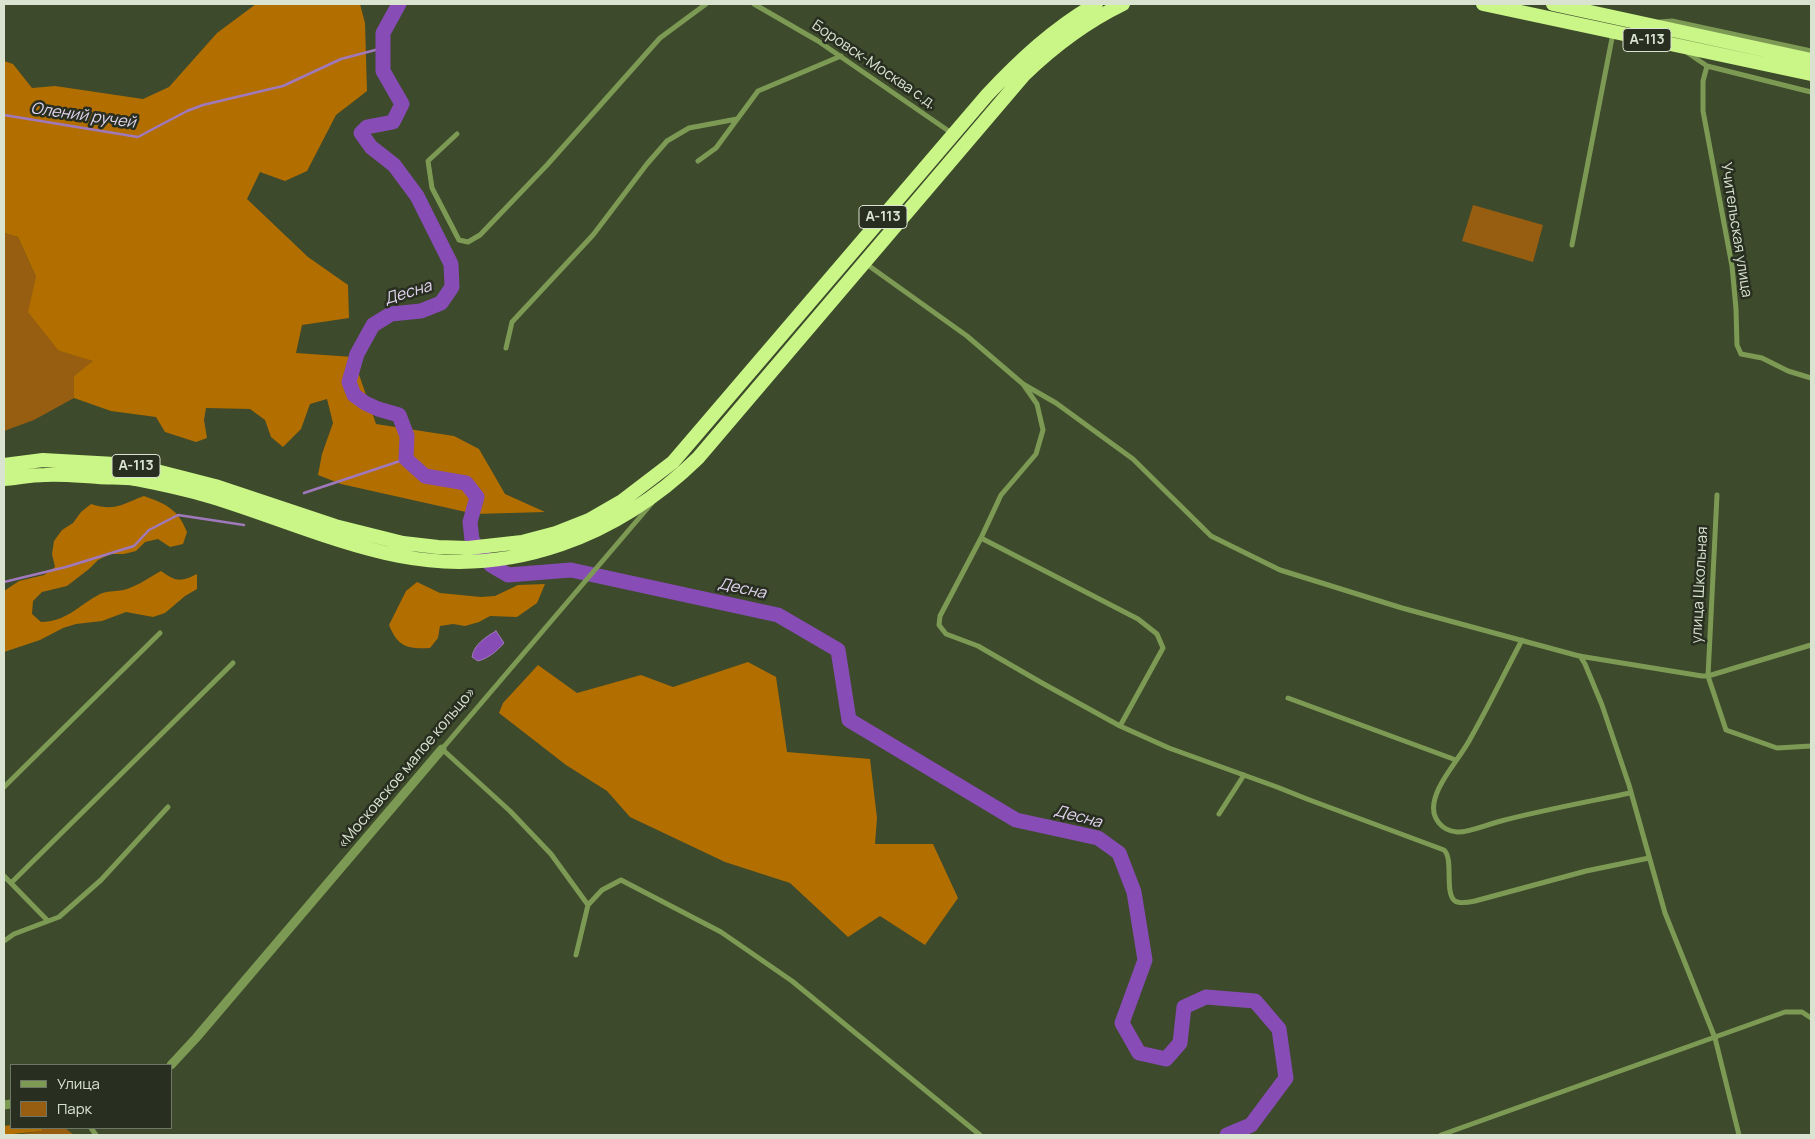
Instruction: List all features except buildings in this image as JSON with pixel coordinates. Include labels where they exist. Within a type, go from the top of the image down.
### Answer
[{"type":"highway","name":"А-113","points":[[593,526],[673,462],[686,448],[987,95],[1021,60],[1048,36],[1096,4]]},
{"type":"highway","name":"А-113","points":[[4,465],[43,460],[133,465],[215,486],[435,561],[493,560],[524,556],[559,546],[593,526],[631,512],[665,489],[698,458],[1024,75],[1068,37],[1103,13],[1123,4]]},
{"type":"highway","name":"А-113","points":[[1484,4],[1811,74]]},
{"type":"highway","name":"А-113","points":[[1559,4],[1811,60]]},
{"type":"highway","name":"А-113","points":[[4,479],[44,475],[134,479],[210,496],[330,537],[401,549]]},
{"type":"street","points":[[457,134],[428,161],[432,188],[459,240],[468,242],[480,235],[547,165],[660,38],[706,4]]},
{"type":"street","name":"Боровск-Москва с.д.","points":[[754,4],[818,41],[954,134]]},
{"type":"street","points":[[1642,23],[1672,21],[1811,51]]},
{"type":"street","points":[[1572,245],[1613,32]]},
{"type":"street","points":[[1677,46],[1707,66],[1811,92]]},
{"type":"street","points":[[698,161],[716,148],[758,91],[841,56]]},
{"type":"street","name":"Учительская улица","points":[[1707,66],[1703,81],[1703,111],[1732,266],[1737,345],[1741,354],[1762,358],[1788,371],[1811,378]]},
{"type":"street","points":[[506,348],[512,322],[594,234],[666,141],[689,128],[737,120]]},
{"type":"street","points":[[865,262],[967,336],[1023,384],[1056,403],[1133,459],[1211,536],[1280,570],[1402,608],[1579,656],[1708,676],[1811,645]]},
{"type":"street","points":[[1023,384],[1037,404],[1043,430],[1036,454],[1001,495],[940,616],[939,625],[946,634],[978,646],[1120,726],[1169,748],[1444,850],[1448,858],[1452,897],[1458,902],[1475,901],[1586,871],[1649,858]]},
{"type":"street","name":"«Московское малое кольцо»","points":[[172,1064],[665,489]]},
{"type":"street","name":"улица Школьная","points":[[1708,676],[1717,495]]},
{"type":"street","points":[[981,538],[1148,625],[1157,634],[1164,648],[1120,726]]},
{"type":"street","points":[[4,787],[160,633]]},
{"type":"street","points":[[1522,640],[1468,743],[1437,794],[1433,806],[1433,814],[1439,824],[1446,829],[1457,832],[1630,793]]},
{"type":"street","points":[[1579,656],[1585,664],[1602,705],[1665,913],[1715,1038],[1740,1135]]},
{"type":"street","points":[[11,883],[233,663]]},
{"type":"street","points":[[1708,676],[1726,730],[1777,748],[1811,746]]},
{"type":"street","points":[[1288,698],[1456,760]]},
{"type":"street","points":[[442,749],[510,811],[551,854],[588,905]]},
{"type":"street","points":[[1219,814],[1244,775]]},
{"type":"street","points":[[4,941],[14,934],[59,917],[101,880],[168,807]]},
{"type":"street","points":[[4,876],[48,921]]},
{"type":"street","points":[[576,955],[588,905],[602,890],[621,880],[721,932],[792,981],[980,1135]]},
{"type":"street","points":[[1441,1135],[1785,1012],[1802,1012],[1811,1018]]},
{"type":"green space","points":[[1473,205],[1543,225],[1533,262],[1462,241]]},
{"type":"green space","points":[[4,233],[18,237],[36,277],[59,351],[94,361],[74,376],[74,398],[34,420],[4,431]]},
{"type":"green space","points":[[43,1129],[66,1129],[74,1135],[14,1135],[42,1131]]},
{"type":"shaded area","points":[[256,4],[360,4],[365,23],[367,91],[336,115],[307,171],[285,181],[260,172],[247,199],[308,257],[348,285],[349,318],[302,325],[296,353],[353,357],[376,424],[454,436],[479,449],[505,494],[545,512],[475,514],[341,484],[318,475],[322,454],[333,423],[327,399],[310,404],[301,429],[283,447],[271,437],[265,420],[250,409],[206,408],[204,420],[207,438],[196,442],[165,432],[156,417],[111,411],[74,398],[74,376],[93,361],[59,351],[28,312],[36,277],[18,237],[4,233],[4,61],[13,64],[32,88],[55,86],[143,99],[169,87],[217,33]]},
{"type":"shaded area","points":[[144,496],[170,508],[180,518],[187,532],[183,544],[170,547],[158,539],[145,542],[136,551],[124,554],[110,554],[98,560],[67,586],[42,592],[33,601],[32,614],[41,622],[58,619],[100,594],[124,590],[161,571],[179,580],[197,574],[197,589],[185,596],[165,613],[153,617],[126,612],[102,621],[76,624],[63,628],[40,640],[4,652],[4,591],[19,581],[44,575],[55,567],[52,554],[54,541],[62,530],[73,523],[81,512],[91,504],[113,507]]},
{"type":"shaded area","points":[[417,582],[440,593],[481,597],[495,596],[518,585],[545,584],[537,603],[517,617],[490,616],[465,626],[453,624],[440,626],[438,638],[430,648],[415,648],[400,642],[389,625],[406,591]]},
{"type":"shaded area","points":[[496,631],[504,643],[493,654],[482,660],[478,661],[472,657],[475,648]]},
{"type":"shaded area","points":[[748,662],[776,677],[787,752],[870,759],[877,818],[875,844],[933,844],[958,898],[925,945],[880,916],[848,937],[790,883],[725,862],[630,817],[607,791],[566,765],[499,713],[503,703],[538,665],[577,693],[641,675],[673,687]]},
{"type":"shaded area","points":[[10,1125],[10,1129],[43,1129],[42,1131],[4,1135],[4,1126]]},
{"type":"waterway","name":"Десна","points":[[399,4],[383,33],[383,71],[402,104],[393,122],[367,127],[361,133],[371,147],[394,165],[417,196],[451,264],[452,287],[441,303],[421,311],[391,314],[373,325],[357,354],[349,382],[354,395],[378,409],[399,415],[407,436],[406,459],[425,476],[466,483],[477,497],[470,522],[472,540],[491,565],[508,575],[571,570],[778,615],[838,650],[849,720],[1016,820],[1098,838],[1119,853],[1134,892],[1145,960],[1122,1023],[1139,1053],[1166,1059],[1180,1043],[1184,1007],[1206,997],[1255,1001],[1279,1029],[1286,1078],[1251,1125],[1227,1135]]},
{"type":"waterway","name":"Олений ручей","points":[[4,115],[138,137],[187,111],[203,105],[283,86],[341,59],[383,48]]},
{"type":"waterway","points":[[304,493],[406,459]]},
{"type":"waterway","points":[[4,582],[66,567],[134,546],[149,530],[178,515],[244,525]]}]
